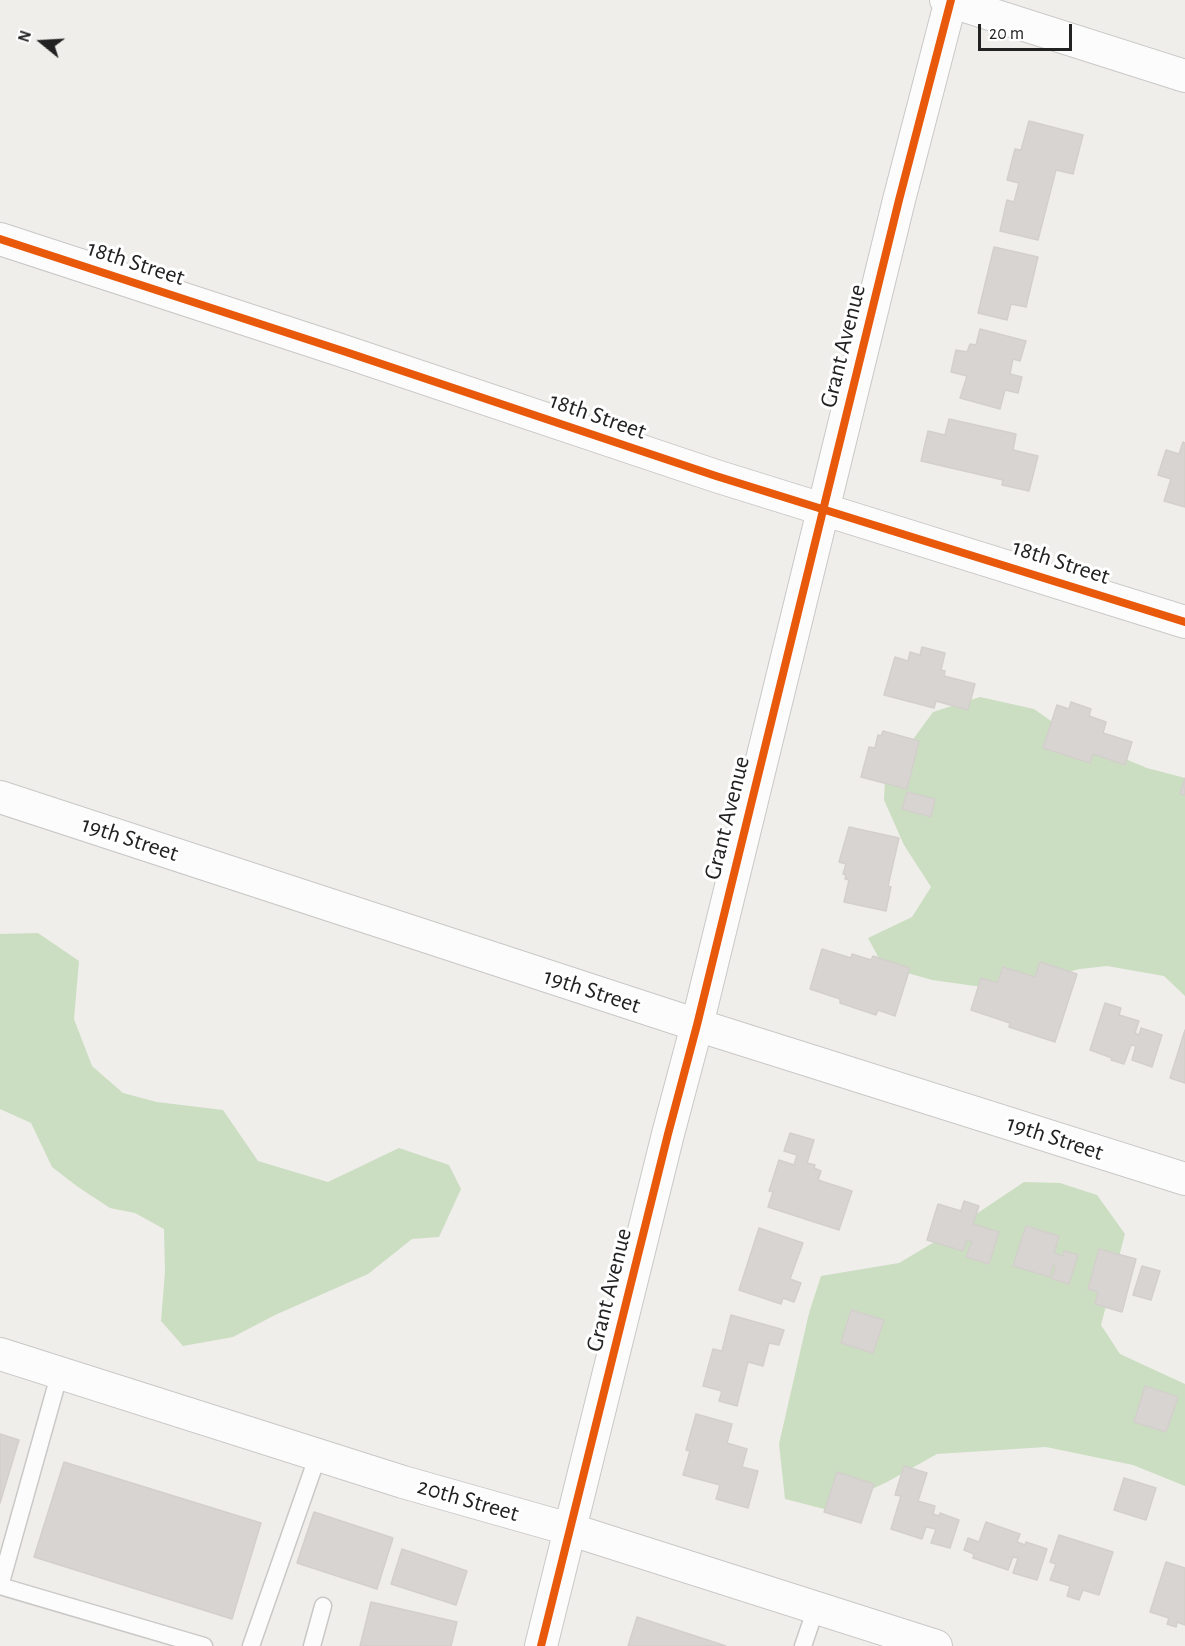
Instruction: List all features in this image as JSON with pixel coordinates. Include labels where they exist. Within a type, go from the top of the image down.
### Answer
[{"type":"street","points":[[949,0],[1185,76]]},
{"type":"street","name":"Grant Avenue","points":[[541,1646],[697,1025],[949,0]]},
{"type":"street","name":"18th Street","points":[[0,239],[366,358],[716,476],[1185,622]]},
{"type":"street","name":"19th Street","points":[[0,797],[697,1025],[1185,1179]]},
{"type":"street","name":"20th Street","points":[[0,1354],[403,1482],[569,1529],[936,1646]]},
{"type":"lane","points":[[60,1372],[0,1586],[204,1646]]},
{"type":"lane","points":[[250,1646],[318,1455]]},
{"type":"lane","points":[[312,1646],[322,1606]]},
{"type":"lane","points":[[803,1646],[816,1608]]},
{"type":"green space","points":[[980,697],[1034,709],[1075,738],[1147,768],[1185,778],[1185,996],[1164,976],[1107,966],[1080,969],[997,989],[932,980],[883,966],[868,938],[912,917],[931,887],[904,845],[884,800],[885,778],[933,712]]},
{"type":"green space","points":[[38,933],[79,961],[74,1019],[92,1066],[123,1093],[157,1102],[223,1110],[258,1161],[328,1182],[399,1148],[449,1165],[461,1189],[439,1237],[412,1239],[368,1274],[275,1315],[233,1337],[183,1346],[161,1321],[165,1272],[164,1229],[135,1213],[110,1208],[78,1187],[52,1167],[31,1123],[0,1109],[0,934]]},
{"type":"green space","points":[[1024,1182],[1060,1183],[1097,1195],[1125,1234],[1101,1325],[1120,1354],[1185,1384],[1185,1486],[1133,1465],[1046,1447],[937,1454],[887,1482],[828,1510],[785,1499],[779,1444],[809,1313],[821,1276],[899,1263]]},
{"type":"building","points":[[1029,121],[1083,135],[1073,174],[1056,170],[1038,240],[1000,231],[1007,200],[1014,202],[1019,183],[1007,180],[1015,149],[1021,150]]},
{"type":"building","points":[[994,247],[1038,257],[1026,307],[1011,304],[1007,320],[978,313]]},
{"type":"building","points":[[980,329],[1026,341],[1020,361],[1013,359],[1010,374],[1022,377],[1018,393],[1005,390],[1000,409],[960,398],[967,376],[951,372],[956,350],[967,352],[970,344],[976,345]]},
{"type":"building","points":[[949,419],[1016,434],[1013,450],[1038,456],[1029,491],[1002,485],[1003,480],[921,461],[928,431],[945,435]]},
{"type":"building","points":[[1183,442],[1185,443],[1185,507],[1164,501],[1171,479],[1158,475],[1166,450],[1179,454]]},
{"type":"building","points":[[922,647],[945,653],[941,670],[945,671],[944,676],[975,684],[968,710],[936,701],[934,708],[884,695],[895,657],[908,661],[910,652],[920,655]]},
{"type":"building","points":[[1071,702],[1091,709],[1089,716],[1106,722],[1103,733],[1132,742],[1125,765],[1093,754],[1090,763],[1043,748],[1057,705],[1069,709]]},
{"type":"building","points":[[883,731],[919,741],[907,789],[861,777],[869,747],[875,748],[878,735],[881,736]]},
{"type":"building","points":[[1185,778],[1185,795],[1180,794]]},
{"type":"building","points":[[907,792],[935,799],[931,817],[902,809]]},
{"type":"building","points":[[849,827],[899,838],[888,886],[891,887],[886,911],[844,902],[849,880],[845,879],[846,875],[843,874],[846,864],[839,862]]},
{"type":"building","points":[[822,949],[851,958],[852,954],[871,960],[873,956],[910,968],[895,1016],[878,1010],[876,1015],[840,1003],[840,999],[810,989]]},
{"type":"building","points":[[1040,962],[1077,974],[1055,1042],[1009,1027],[1010,1023],[971,1010],[981,978],[997,983],[1003,967],[1035,977]]},
{"type":"building","points":[[1105,1003],[1121,1008],[1119,1015],[1139,1021],[1135,1033],[1139,1035],[1141,1028],[1162,1035],[1152,1067],[1132,1060],[1136,1046],[1131,1045],[1124,1064],[1090,1050]]},
{"type":"building","points":[[1185,1030],[1185,1083],[1170,1078]]},
{"type":"building","points":[[790,1133],[814,1140],[807,1163],[815,1165],[814,1168],[821,1171],[818,1180],[852,1191],[839,1230],[768,1207],[773,1192],[769,1191],[779,1160],[794,1165],[797,1155],[784,1151]]},
{"type":"building","points":[[964,1201],[979,1206],[973,1224],[999,1232],[989,1264],[966,1257],[972,1241],[967,1240],[963,1251],[927,1240],[938,1204],[961,1211]]},
{"type":"building","points":[[1026,1226],[1059,1236],[1054,1253],[1063,1256],[1064,1251],[1078,1255],[1069,1284],[1052,1279],[1056,1266],[1053,1265],[1050,1277],[1013,1266]]},
{"type":"building","points":[[759,1228],[803,1243],[790,1279],[801,1283],[794,1302],[783,1298],[781,1304],[739,1290]]},
{"type":"building","points":[[1099,1249],[1136,1259],[1122,1312],[1095,1304],[1098,1292],[1088,1289]]},
{"type":"building","points":[[1142,1266],[1160,1271],[1151,1300],[1133,1295]]},
{"type":"building","points":[[851,1310],[884,1320],[873,1353],[841,1343]]},
{"type":"building","points":[[731,1315],[784,1330],[779,1345],[769,1343],[763,1366],[748,1362],[737,1406],[719,1401],[722,1391],[703,1386],[713,1349],[722,1351]]},
{"type":"building","points":[[1145,1386],[1178,1397],[1166,1432],[1134,1422]]},
{"type":"building","points":[[696,1414],[732,1424],[727,1443],[747,1449],[742,1467],[758,1471],[748,1508],[716,1499],[720,1485],[683,1475],[690,1451],[686,1450]]},
{"type":"building","points":[[0,1434],[19,1440],[0,1503]]},
{"type":"building","points":[[64,1462],[261,1523],[232,1619],[34,1557]]},
{"type":"building","points":[[904,1466],[927,1473],[918,1501],[935,1506],[933,1514],[939,1516],[940,1513],[959,1520],[950,1548],[931,1543],[936,1529],[926,1527],[922,1539],[891,1529],[901,1496],[895,1495]]},
{"type":"building","points":[[837,1472],[874,1484],[861,1523],[824,1512]]},
{"type":"building","points":[[1124,1478],[1156,1488],[1146,1520],[1114,1510]]},
{"type":"building","points":[[314,1512],[393,1538],[377,1589],[297,1563]]},
{"type":"building","points":[[986,1522],[1020,1534],[1017,1542],[1025,1545],[1026,1542],[1047,1549],[1037,1580],[1013,1573],[1018,1558],[1013,1557],[1008,1570],[973,1558],[974,1554],[964,1550],[968,1538],[979,1542]]},
{"type":"building","points":[[1059,1535],[1113,1552],[1099,1595],[1083,1590],[1079,1600],[1067,1596],[1070,1586],[1050,1580],[1056,1564],[1050,1562]]},
{"type":"building","points":[[402,1549],[467,1571],[456,1605],[391,1584]]},
{"type":"building","points":[[1166,1562],[1185,1568],[1185,1625],[1177,1622],[1176,1627],[1167,1624],[1169,1618],[1150,1612]]},
{"type":"building","points":[[371,1602],[457,1622],[451,1646],[360,1646]]},
{"type":"building","points":[[637,1617],[726,1646],[628,1646]]},
{"type":"cycle path","points":[[541,1646],[697,1025],[899,200],[951,0]]},
{"type":"cycle path","points":[[0,239],[716,476],[1185,622]]}]
